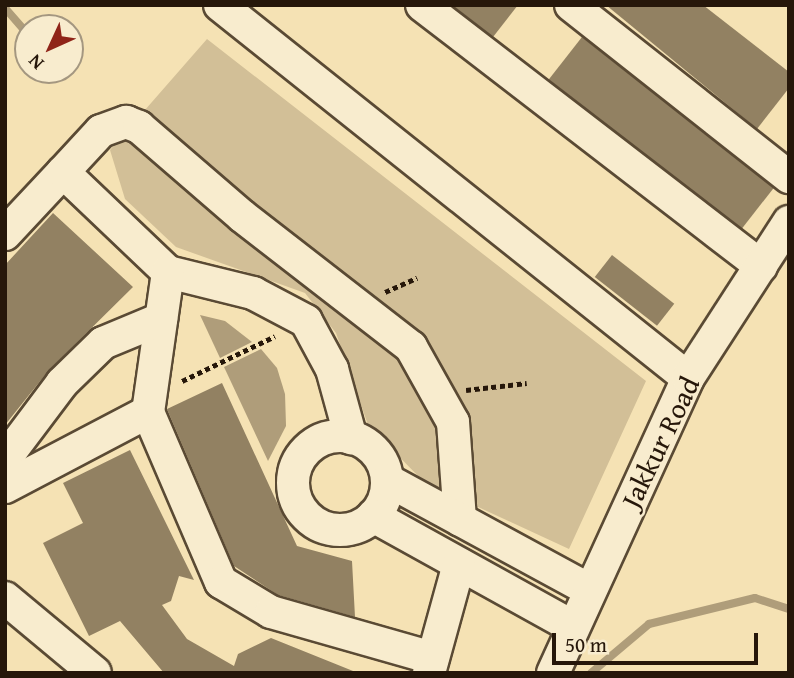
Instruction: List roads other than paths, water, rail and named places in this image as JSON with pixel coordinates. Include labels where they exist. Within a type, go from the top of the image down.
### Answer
[{"type":"street","points":[[220,5],[688,378]]},
{"type":"street","points":[[422,5],[761,266]]},
{"type":"street","points":[[571,5],[789,177]]},
{"type":"street","points":[[5,234],[101,131],[126,122],[139,127],[243,216],[411,347],[453,422],[460,520]]},
{"type":"street","points":[[63,172],[168,272],[253,293],[306,321],[331,369],[351,438]]},
{"type":"street","name":"Jakkur Road","points":[[553,673],[688,378],[789,222]]},
{"type":"street","points":[[168,272],[149,404],[221,582],[271,612],[431,665],[459,564]]},
{"type":"street","points":[[5,459],[62,383],[103,343],[161,319]]},
{"type":"street","points":[[5,487],[149,404]]},
{"type":"street","points":[[336,436],[351,438],[376,453],[387,480],[386,495],[373,516],[355,528],[323,527],[310,519],[295,496],[295,469],[310,447],[336,436]]},
{"type":"street","points":[[387,480],[590,590]]},
{"type":"street","points":[[373,516],[573,627]]},
{"type":"street","points":[[5,598],[95,673]]},
{"type":"waterway","points":[[5,8],[14,18]]},
{"type":"waterway","points":[[591,673],[649,624],[755,598],[789,609]]}]
